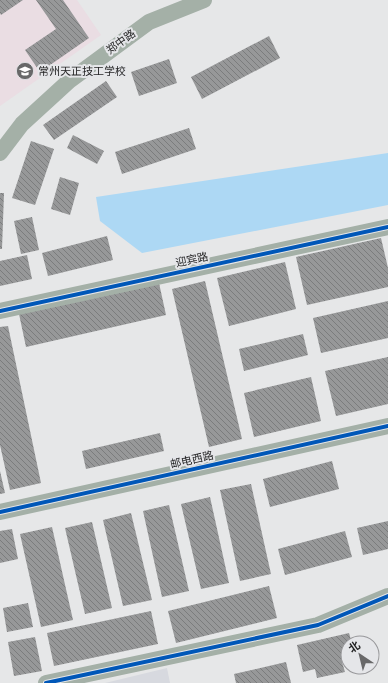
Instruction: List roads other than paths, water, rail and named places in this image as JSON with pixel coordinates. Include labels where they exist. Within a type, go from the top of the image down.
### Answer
[{"type":"street","name":"郑中路","points":[[0,153],[22,124],[69,81],[149,22],[204,0]]},
{"type":"street","name":"迎宾路","points":[[0,311],[388,227]]},
{"type":"street","name":"邮电西路","points":[[0,512],[388,426]]},
{"type":"street","points":[[46,683],[318,625],[388,596]]},
{"type":"water","points":[[388,153],[388,205],[142,253],[100,221],[96,197]]},
{"type":"place","name":"常州天正技工学校","points":[[25,71]]}]
